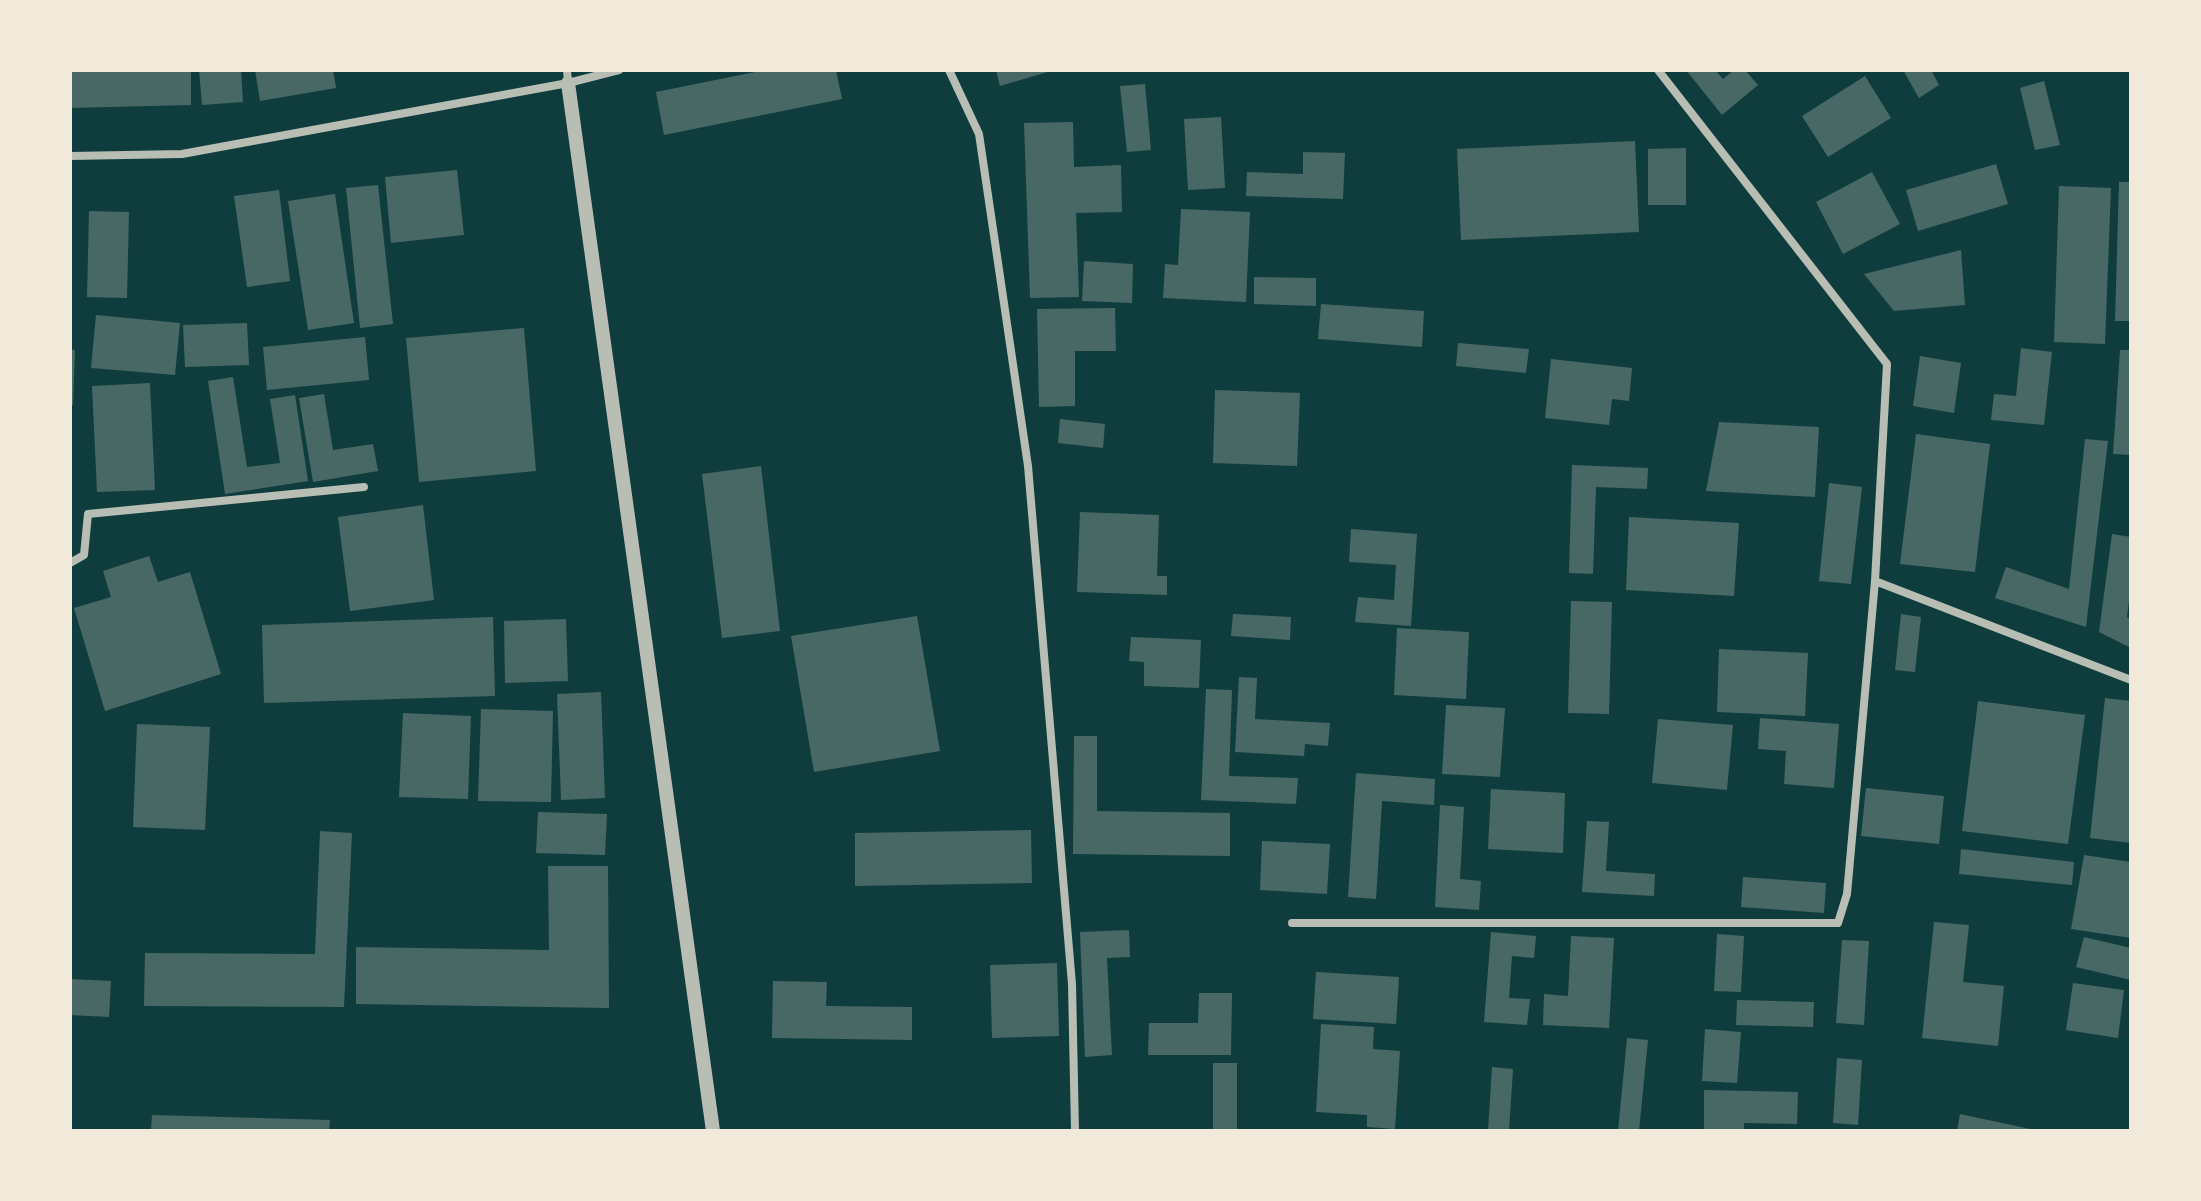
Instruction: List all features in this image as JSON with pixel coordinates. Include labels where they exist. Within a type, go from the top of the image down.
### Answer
[{"type":"street","points":[[70,156],[182,154],[567,77],[619,70]]},
{"type":"street","points":[[949,70],[979,134],[1028,466],[1072,984],[1075,1131]]},
{"type":"street","points":[[1292,923],[1838,923],[1847,894],[1875,581],[1887,364],[1658,70]]},
{"type":"street","points":[[567,77],[713,1131]]},
{"type":"street","points":[[70,563],[84,555],[88,514],[364,487]]},
{"type":"street","points":[[1875,581],[2131,680]]},
{"type":"building","points":[[70,70],[191,70],[191,105],[70,108]]},
{"type":"building","points":[[199,70],[241,70],[243,102],[202,105]]},
{"type":"building","points":[[255,70],[333,70],[336,88],[260,101]]},
{"type":"building","points":[[765,70],[836,70],[842,99],[664,135],[656,92]]},
{"type":"building","points":[[996,70],[1051,70],[1051,71],[1000,86]]},
{"type":"building","points":[[1686,70],[1715,70],[1723,79],[1734,70],[1745,70],[1758,85],[1722,115]]},
{"type":"building","points":[[1903,70],[1931,70],[1939,85],[1919,98]]},
{"type":"building","points":[[1865,76],[1891,118],[1828,157],[1802,116]]},
{"type":"building","points":[[2044,81],[2060,145],[2035,150],[2020,88]]},
{"type":"building","points":[[1145,84],[1151,150],[1127,152],[1120,86]]},
{"type":"building","points":[[1221,117],[1225,188],[1188,190],[1184,119]]},
{"type":"building","points":[[1073,122],[1074,167],[1121,165],[1122,212],[1076,213],[1079,297],[1030,298],[1024,123]]},
{"type":"building","points":[[1635,141],[1639,232],[1461,240],[1457,149]]},
{"type":"building","points":[[1686,148],[1686,205],[1648,205],[1648,149]]},
{"type":"building","points":[[1303,152],[1345,153],[1343,199],[1246,196],[1247,172],[1303,174]]},
{"type":"building","points":[[1996,164],[2008,204],[1918,231],[1906,190]]},
{"type":"building","points":[[457,170],[464,235],[391,243],[385,177]]},
{"type":"building","points":[[1872,172],[1900,224],[1843,254],[1816,202]]},
{"type":"building","points":[[2119,182],[2131,182],[2131,321],[2115,321]]},
{"type":"building","points":[[378,185],[393,324],[360,328],[346,188]]},
{"type":"building","points":[[2059,186],[2111,188],[2105,344],[2054,342]]},
{"type":"building","points":[[279,190],[290,281],[247,287],[234,196]]},
{"type":"building","points":[[335,194],[354,323],[308,330],[288,201]]},
{"type":"building","points":[[1181,209],[1250,212],[1246,302],[1163,298],[1165,264],[1178,265]]},
{"type":"building","points":[[89,211],[129,212],[127,298],[87,297]]},
{"type":"building","points":[[1961,250],[1965,305],[1894,311],[1864,274]]},
{"type":"building","points":[[1084,261],[1133,264],[1132,303],[1082,301]]},
{"type":"building","points":[[1254,277],[1316,278],[1316,306],[1254,304]]},
{"type":"building","points":[[1321,304],[1424,311],[1422,347],[1318,339]]},
{"type":"building","points":[[1115,308],[1116,351],[1075,351],[1075,406],[1039,407],[1037,309]]},
{"type":"building","points":[[96,315],[180,323],[175,375],[91,368]]},
{"type":"building","points":[[247,323],[249,365],[185,367],[183,325]]},
{"type":"building","points":[[524,328],[536,471],[419,482],[406,338]]},
{"type":"building","points":[[365,337],[369,380],[267,390],[263,347]]},
{"type":"building","points":[[1458,343],[1529,349],[1526,373],[1456,366]]},
{"type":"building","points":[[2021,348],[2052,352],[2044,425],[1991,420],[1994,394],[2016,396]]},
{"type":"building","points":[[70,350],[75,350],[73,405],[70,405]]},
{"type":"building","points":[[2120,350],[2131,350],[2131,455],[2113,454]]},
{"type":"building","points":[[1920,356],[1961,363],[1954,413],[1913,406]]},
{"type":"building","points":[[1551,359],[1632,368],[1629,401],[1612,399],[1609,425],[1545,418]]},
{"type":"building","points":[[233,377],[247,467],[280,463],[270,399],[295,395],[308,481],[225,494],[208,381]]},
{"type":"building","points":[[150,383],[155,490],[97,492],[92,386]]},
{"type":"building","points":[[1215,390],[1300,393],[1297,466],[1213,463]]},
{"type":"building","points":[[324,394],[333,450],[373,444],[378,471],[313,482],[299,398]]},
{"type":"building","points":[[1060,419],[1105,424],[1103,448],[1058,443]]},
{"type":"building","points":[[1719,422],[1819,427],[1815,497],[1706,491]]},
{"type":"building","points":[[1916,434],[1990,444],[1975,572],[1900,564]]},
{"type":"building","points":[[2085,439],[2108,441],[2086,627],[1995,598],[2006,567],[2069,589]]},
{"type":"building","points":[[1572,465],[1648,468],[1647,489],[1596,487],[1593,574],[1569,573]]},
{"type":"building","points":[[761,466],[780,631],[722,638],[702,474]]},
{"type":"building","points":[[1829,483],[1862,487],[1851,584],[1819,581]]},
{"type":"building","points":[[423,505],[434,600],[350,611],[338,517]]},
{"type":"building","points":[[1080,512],[1159,515],[1157,576],[1167,576],[1167,595],[1077,592]]},
{"type":"building","points":[[1629,517],[1739,523],[1734,596],[1626,590]]},
{"type":"building","points":[[1351,529],[1417,534],[1411,626],[1355,622],[1358,597],[1394,600],[1396,565],[1349,562]]},
{"type":"building","points":[[2112,534],[2131,537],[2127,617],[2131,619],[2131,648],[2099,632]]},
{"type":"building","points":[[149,556],[158,582],[190,572],[221,674],[105,711],[74,608],[111,597],[103,571]]},
{"type":"building","points":[[1571,601],[1612,602],[1609,714],[1568,713]]},
{"type":"building","points":[[1233,614],[1291,617],[1290,640],[1231,636]]},
{"type":"building","points":[[1901,614],[1921,617],[1915,672],[1895,670]]},
{"type":"building","points":[[917,616],[940,751],[814,772],[791,636]]},
{"type":"building","points":[[493,617],[495,696],[264,703],[262,625]]},
{"type":"building","points":[[566,619],[568,681],[505,683],[504,621]]},
{"type":"building","points":[[1397,628],[1469,632],[1466,699],[1394,695]]},
{"type":"building","points":[[1131,637],[1201,640],[1199,688],[1144,686],[1144,662],[1129,661]]},
{"type":"building","points":[[1719,649],[1808,653],[1805,716],[1717,712]]},
{"type":"building","points":[[1239,677],[1257,678],[1255,719],[1330,723],[1328,746],[1305,744],[1304,756],[1235,752]]},
{"type":"building","points":[[1206,689],[1232,690],[1229,776],[1298,778],[1296,804],[1201,800]]},
{"type":"building","points":[[601,692],[605,798],[561,800],[557,694]]},
{"type":"building","points":[[2105,698],[2131,701],[2131,843],[2090,838]]},
{"type":"building","points":[[1978,701],[2085,715],[2068,844],[1962,831]]},
{"type":"building","points":[[1446,705],[1505,708],[1500,777],[1442,774]]},
{"type":"building","points":[[481,709],[553,711],[551,802],[478,801]]},
{"type":"building","points":[[403,713],[471,716],[468,799],[399,797]]},
{"type":"building","points":[[1760,718],[1839,724],[1834,788],[1784,784],[1786,751],[1758,749]]},
{"type":"building","points":[[1658,719],[1733,725],[1727,790],[1652,783]]},
{"type":"building","points":[[137,724],[210,727],[205,830],[133,827]]},
{"type":"building","points":[[1074,736],[1097,736],[1097,811],[1230,813],[1230,856],[1073,854]]},
{"type":"building","points":[[1356,773],[1435,779],[1434,805],[1382,801],[1376,899],[1348,897]]},
{"type":"building","points":[[1866,788],[1944,796],[1939,844],[1861,836]]},
{"type":"building","points":[[1491,789],[1565,793],[1563,853],[1488,849]]},
{"type":"building","points":[[1440,805],[1464,807],[1460,879],[1481,881],[1479,910],[1435,907]]},
{"type":"building","points":[[538,812],[607,814],[605,855],[536,853]]},
{"type":"building","points":[[1587,821],[1609,822],[1606,871],[1655,874],[1654,896],[1582,892]]},
{"type":"building","points":[[1031,830],[1032,883],[855,886],[855,833]]},
{"type":"building","points":[[320,831],[352,833],[344,1007],[144,1006],[145,953],[315,954]]},
{"type":"building","points":[[1262,841],[1330,844],[1327,894],[1260,890]]},
{"type":"building","points":[[1961,849],[2074,862],[2072,885],[1959,874]]},
{"type":"building","points":[[2084,855],[2131,862],[2131,938],[2071,929]]},
{"type":"building","points":[[548,866],[608,866],[609,1008],[356,1004],[356,947],[549,950]]},
{"type":"building","points":[[1743,877],[1826,883],[1824,913],[1741,907]]},
{"type":"building","points":[[1934,922],[1969,925],[1963,982],[2004,986],[1998,1046],[1922,1038]]},
{"type":"building","points":[[1129,930],[1130,957],[1107,958],[1112,1055],[1085,1057],[1080,932]]},
{"type":"building","points":[[1491,932],[1536,936],[1534,958],[1512,956],[1509,998],[1530,999],[1527,1025],[1484,1022]]},
{"type":"building","points":[[1717,934],[1744,936],[1741,992],[1714,991]]},
{"type":"building","points":[[1571,936],[1614,938],[1609,1028],[1543,1025],[1544,994],[1568,996]]},
{"type":"building","points":[[2084,937],[2131,948],[2131,980],[2076,967]]},
{"type":"building","points":[[1842,940],[1869,941],[1864,1025],[1836,1023]]},
{"type":"building","points":[[1057,963],[1059,1036],[992,1038],[990,965]]},
{"type":"building","points":[[1316,972],[1399,977],[1396,1024],[1313,1019]]},
{"type":"building","points":[[70,979],[111,981],[109,1017],[70,1015]]},
{"type":"building","points":[[773,981],[827,982],[826,1006],[912,1007],[912,1040],[772,1038]]},
{"type":"building","points":[[2073,983],[2124,990],[2118,1038],[2066,1030]]},
{"type":"building","points":[[1199,993],[1232,993],[1231,1055],[1148,1055],[1149,1023],[1198,1023]]},
{"type":"building","points":[[1737,1000],[1814,1002],[1813,1027],[1736,1025]]},
{"type":"building","points":[[1321,1024],[1374,1027],[1373,1049],[1400,1051],[1395,1129],[1367,1127],[1367,1115],[1316,1112]]},
{"type":"building","points":[[1705,1029],[1741,1032],[1737,1083],[1702,1081]]},
{"type":"building","points":[[1627,1038],[1648,1040],[1639,1131],[1618,1131]]},
{"type":"building","points":[[1837,1058],[1862,1060],[1858,1125],[1833,1123]]},
{"type":"building","points":[[1213,1063],[1237,1063],[1237,1131],[1213,1131]]},
{"type":"building","points":[[1492,1067],[1513,1069],[1509,1131],[1488,1131]]},
{"type":"building","points":[[1704,1090],[1798,1092],[1797,1124],[1744,1123],[1744,1131],[1704,1131]]},
{"type":"building","points":[[1960,1114],[2035,1130],[2035,1131],[1957,1131]]},
{"type":"building","points":[[152,1115],[330,1120],[329,1131],[151,1131]]}]
